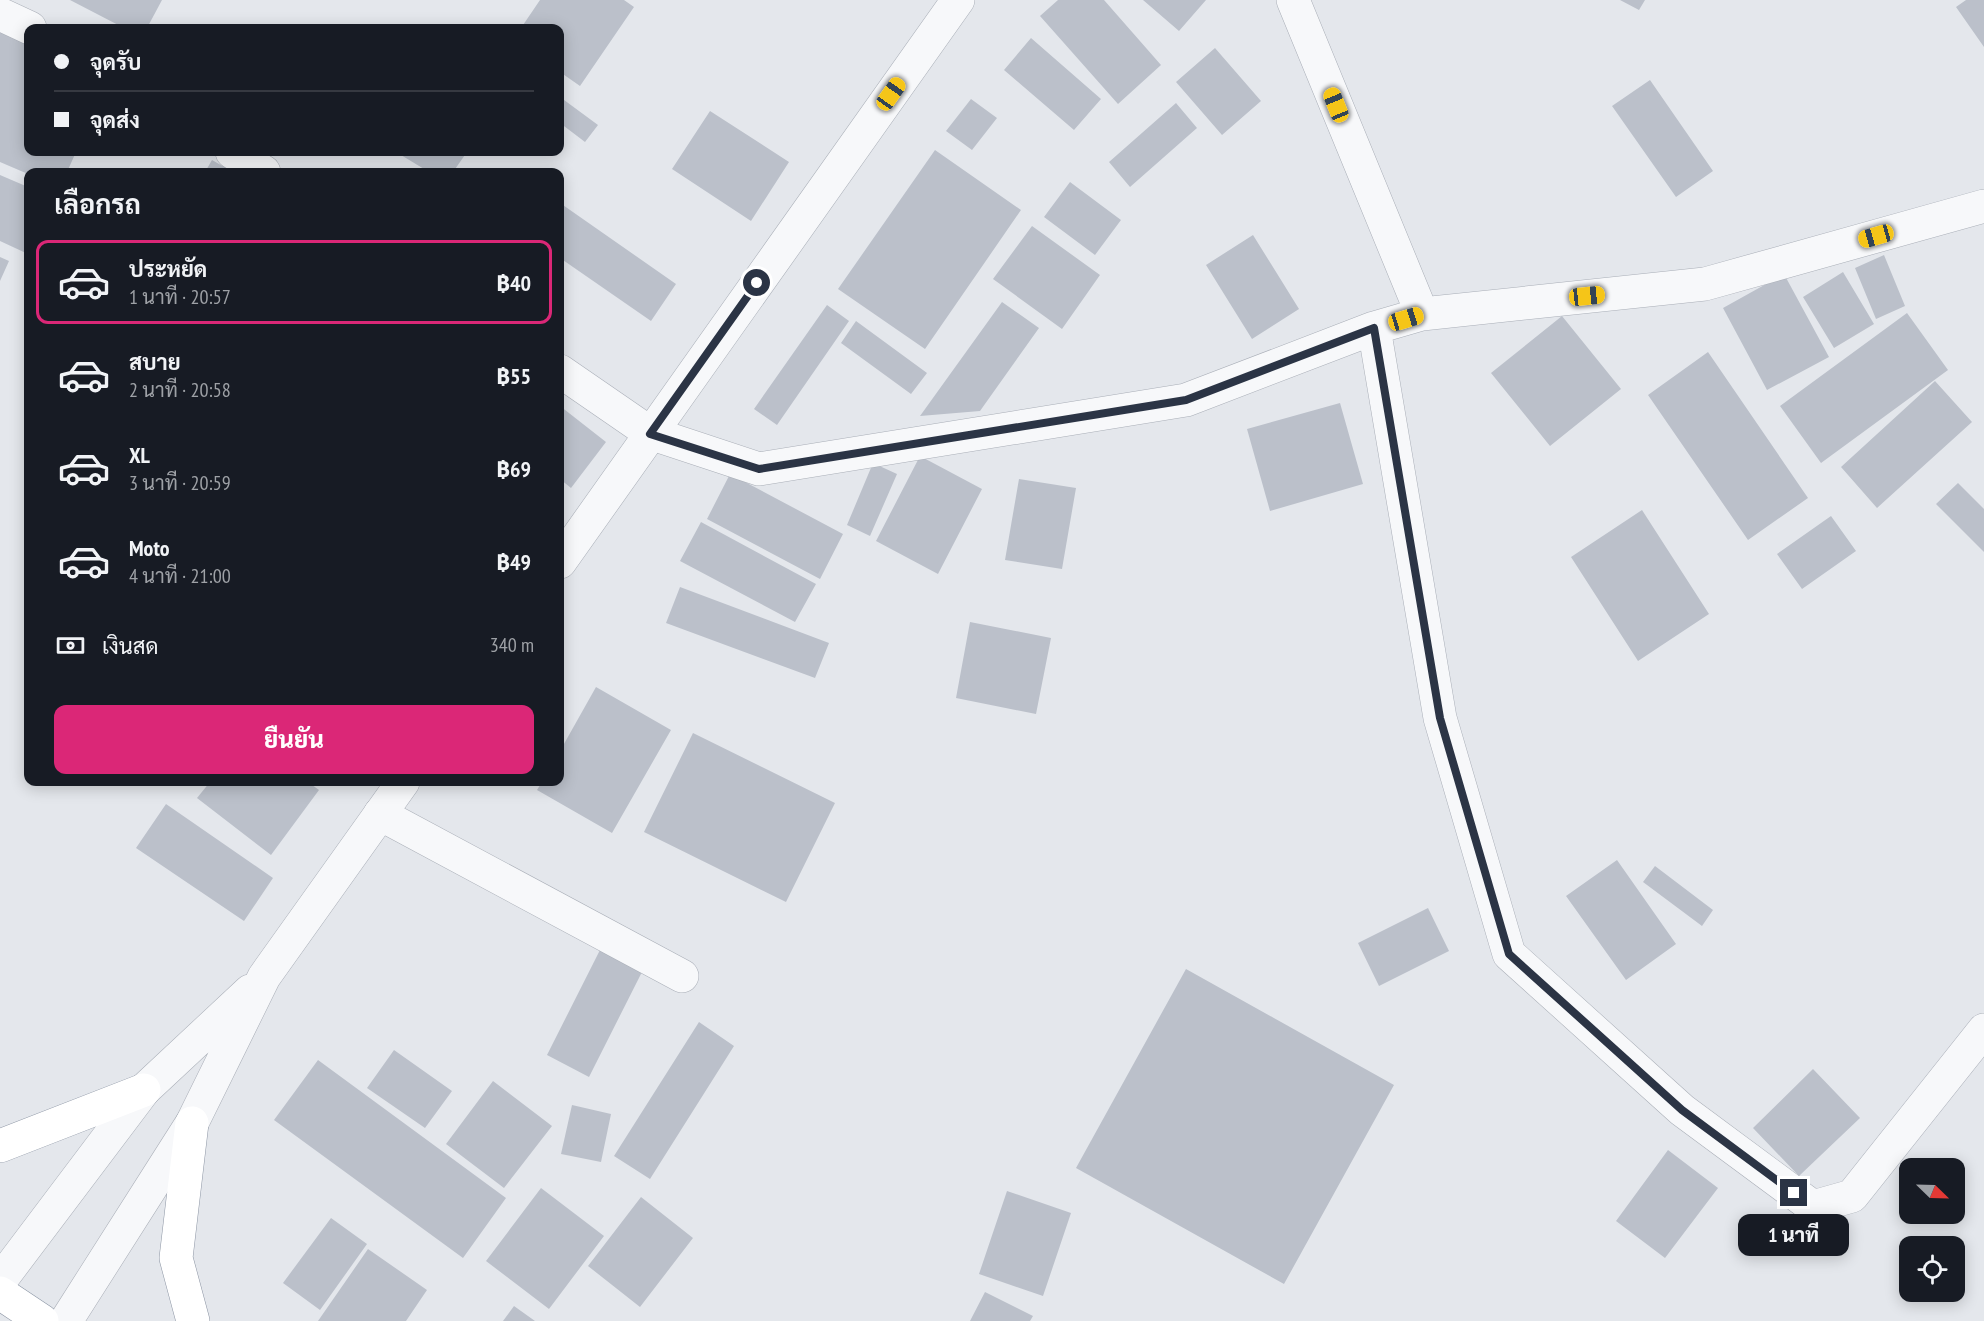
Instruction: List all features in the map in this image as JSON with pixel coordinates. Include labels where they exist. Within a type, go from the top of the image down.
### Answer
[{"type":"highway","points":[[0,1146],[144,1090]]},
{"type":"highway","points":[[192,1123],[176,1258],[193,1321]]},
{"type":"highway","points":[[0,1293],[42,1321]]},
{"type":"street","points":[[564,555],[958,0]]},
{"type":"street","points":[[1293,0],[1422,314]]},
{"type":"street","points":[[0,14],[24,25]]},
{"type":"street","points":[[238,156],[258,168]]},
{"type":"street","points":[[564,374],[650,434],[759,469],[1186,400],[1374,328],[1422,314],[1705,284],[1984,207]]},
{"type":"street","points":[[1374,328],[1440,718],[1509,954],[1682,1110],[1813,1207],[1852,1196],[1984,1030]]},
{"type":"street","points":[[66,1321],[192,1123],[264,977],[400,786]]},
{"type":"street","points":[[380,814],[682,976]]},
{"type":"street","points":[[0,1281],[144,1090],[264,977]]},
{"type":"building","points":[[70,0],[162,0],[149,24],[116,24]]},
{"type":"building","points":[[540,0],[624,0],[634,7],[580,86],[564,75],[564,24],[524,24]]},
{"type":"building","points":[[1058,0],[1104,0],[1161,65],[1118,104],[1040,16]]},
{"type":"building","points":[[1143,0],[1206,0],[1179,31]]},
{"type":"building","points":[[1620,0],[1645,0],[1639,10]]},
{"type":"building","points":[[1966,0],[1984,0],[1984,47],[1956,7]]},
{"type":"building","points":[[0,28],[24,38],[24,156],[74,156],[69,168],[24,168],[24,172],[0,162]]},
{"type":"building","points":[[1031,38],[1101,99],[1074,130],[1004,70]]},
{"type":"building","points":[[1215,48],[1261,101],[1222,135],[1176,82]]},
{"type":"building","points":[[1650,80],[1713,171],[1676,197],[1612,106]]},
{"type":"building","points":[[971,99],[997,118],[972,150],[946,131]]},
{"type":"building","points":[[564,100],[598,125],[585,142],[564,126]]},
{"type":"building","points":[[1176,103],[1197,128],[1130,187],[1109,162]]},
{"type":"building","points":[[710,111],[789,162],[751,221],[672,169]]},
{"type":"building","points":[[935,150],[1021,210],[925,349],[838,289]]},
{"type":"building","points":[[403,156],[464,156],[456,168],[422,168]]},
{"type":"building","points":[[212,160],[226,168],[207,168]]},
{"type":"building","points":[[0,175],[24,185],[24,252],[0,241]]},
{"type":"building","points":[[1070,182],[1121,220],[1095,255],[1044,217]]},
{"type":"building","points":[[564,206],[676,284],[651,321],[564,261]]},
{"type":"building","points":[[1032,226],[1100,275],[1062,329],[993,279]]},
{"type":"building","points":[[1253,235],[1299,309],[1252,339],[1206,265]]},
{"type":"building","points":[[1884,255],[1905,306],[1876,319],[1855,268]]},
{"type":"building","points":[[0,257],[9,261],[0,281]]},
{"type":"building","points":[[1843,272],[1874,324],[1834,348],[1803,297]]},
{"type":"building","points":[[1784,274],[1829,357],[1767,390],[1723,308]]},
{"type":"building","points":[[1002,302],[1039,328],[980,411],[920,416]]},
{"type":"building","points":[[827,305],[849,321],[777,425],[754,409]]},
{"type":"building","points":[[1907,313],[1948,370],[1821,463],[1780,406]]},
{"type":"building","points":[[1562,316],[1621,389],[1550,446],[1491,373]]},
{"type":"building","points":[[856,321],[927,373],[911,394],[841,343]]},
{"type":"building","points":[[1708,352],[1808,498],[1748,540],[1648,395]]},
{"type":"building","points":[[1935,381],[1972,422],[1877,508],[1841,467]]},
{"type":"building","points":[[1340,403],[1363,484],[1270,511],[1247,429]]},
{"type":"building","points":[[564,409],[606,442],[571,488],[564,482]]},
{"type":"building","points":[[920,456],[982,489],[938,574],[876,541]]},
{"type":"building","points":[[873,463],[897,474],[870,536],[847,525]]},
{"type":"building","points":[[730,474],[843,534],[820,579],[707,519]]},
{"type":"building","points":[[1019,479],[1076,488],[1062,569],[1005,560]]},
{"type":"building","points":[[1958,483],[1984,509],[1984,552],[1936,504]]},
{"type":"building","points":[[1642,510],[1709,614],[1638,661],[1571,557]]},
{"type":"building","points":[[1831,516],[1856,551],[1802,589],[1777,554]]},
{"type":"building","points":[[701,522],[816,584],[795,622],[680,561]]},
{"type":"building","points":[[680,587],[829,643],[815,678],[666,623]]},
{"type":"building","points":[[970,622],[1051,638],[1036,714],[956,698]]},
{"type":"building","points":[[596,687],[671,730],[612,833],[537,790],[540,786],[564,786],[564,744]]},
{"type":"building","points":[[693,733],[835,803],[786,902],[644,832]]},
{"type":"building","points":[[207,786],[314,786],[319,790],[271,855],[197,798]]},
{"type":"building","points":[[166,804],[273,878],[244,921],[136,848]]},
{"type":"building","points":[[1617,860],[1676,944],[1626,980],[1566,896]]},
{"type":"building","points":[[1655,866],[1713,910],[1702,926],[1643,882]]},
{"type":"building","points":[[1428,908],[1449,951],[1379,986],[1358,943]]},
{"type":"building","points":[[601,948],[643,970],[589,1077],[547,1055]]},
{"type":"building","points":[[1186,969],[1394,1085],[1284,1284],[1076,1168]]},
{"type":"building","points":[[699,1022],[734,1046],[650,1179],[614,1156]]},
{"type":"building","points":[[394,1050],[452,1091],[425,1128],[367,1088]]},
{"type":"building","points":[[318,1060],[506,1198],[463,1258],[274,1120]]},
{"type":"building","points":[[1813,1069],[1860,1118],[1799,1176],[1753,1128]]},
{"type":"building","points":[[493,1081],[552,1126],[504,1188],[446,1144]]},
{"type":"building","points":[[572,1105],[611,1114],[601,1162],[561,1154]]},
{"type":"building","points":[[1668,1150],[1718,1188],[1665,1258],[1616,1221]]},
{"type":"building","points":[[541,1188],[604,1236],[549,1309],[486,1261]]},
{"type":"building","points":[[1007,1191],[1071,1213],[1043,1296],[979,1274]]},
{"type":"building","points":[[641,1197],[693,1238],[640,1307],[588,1266]]},
{"type":"building","points":[[331,1218],[367,1244],[320,1310],[283,1283]]},
{"type":"building","points":[[368,1249],[427,1290],[406,1321],[318,1321]]},
{"type":"building","points":[[985,1292],[1033,1316],[1030,1321],[970,1321]]},
{"type":"building","points":[[514,1306],[535,1321],[503,1321]]},
{"type":"route","points":[[757,283],[650,434],[759,469],[1186,400],[1374,328],[1440,718],[1509,954],[1682,1110],[1794,1193]]}]
